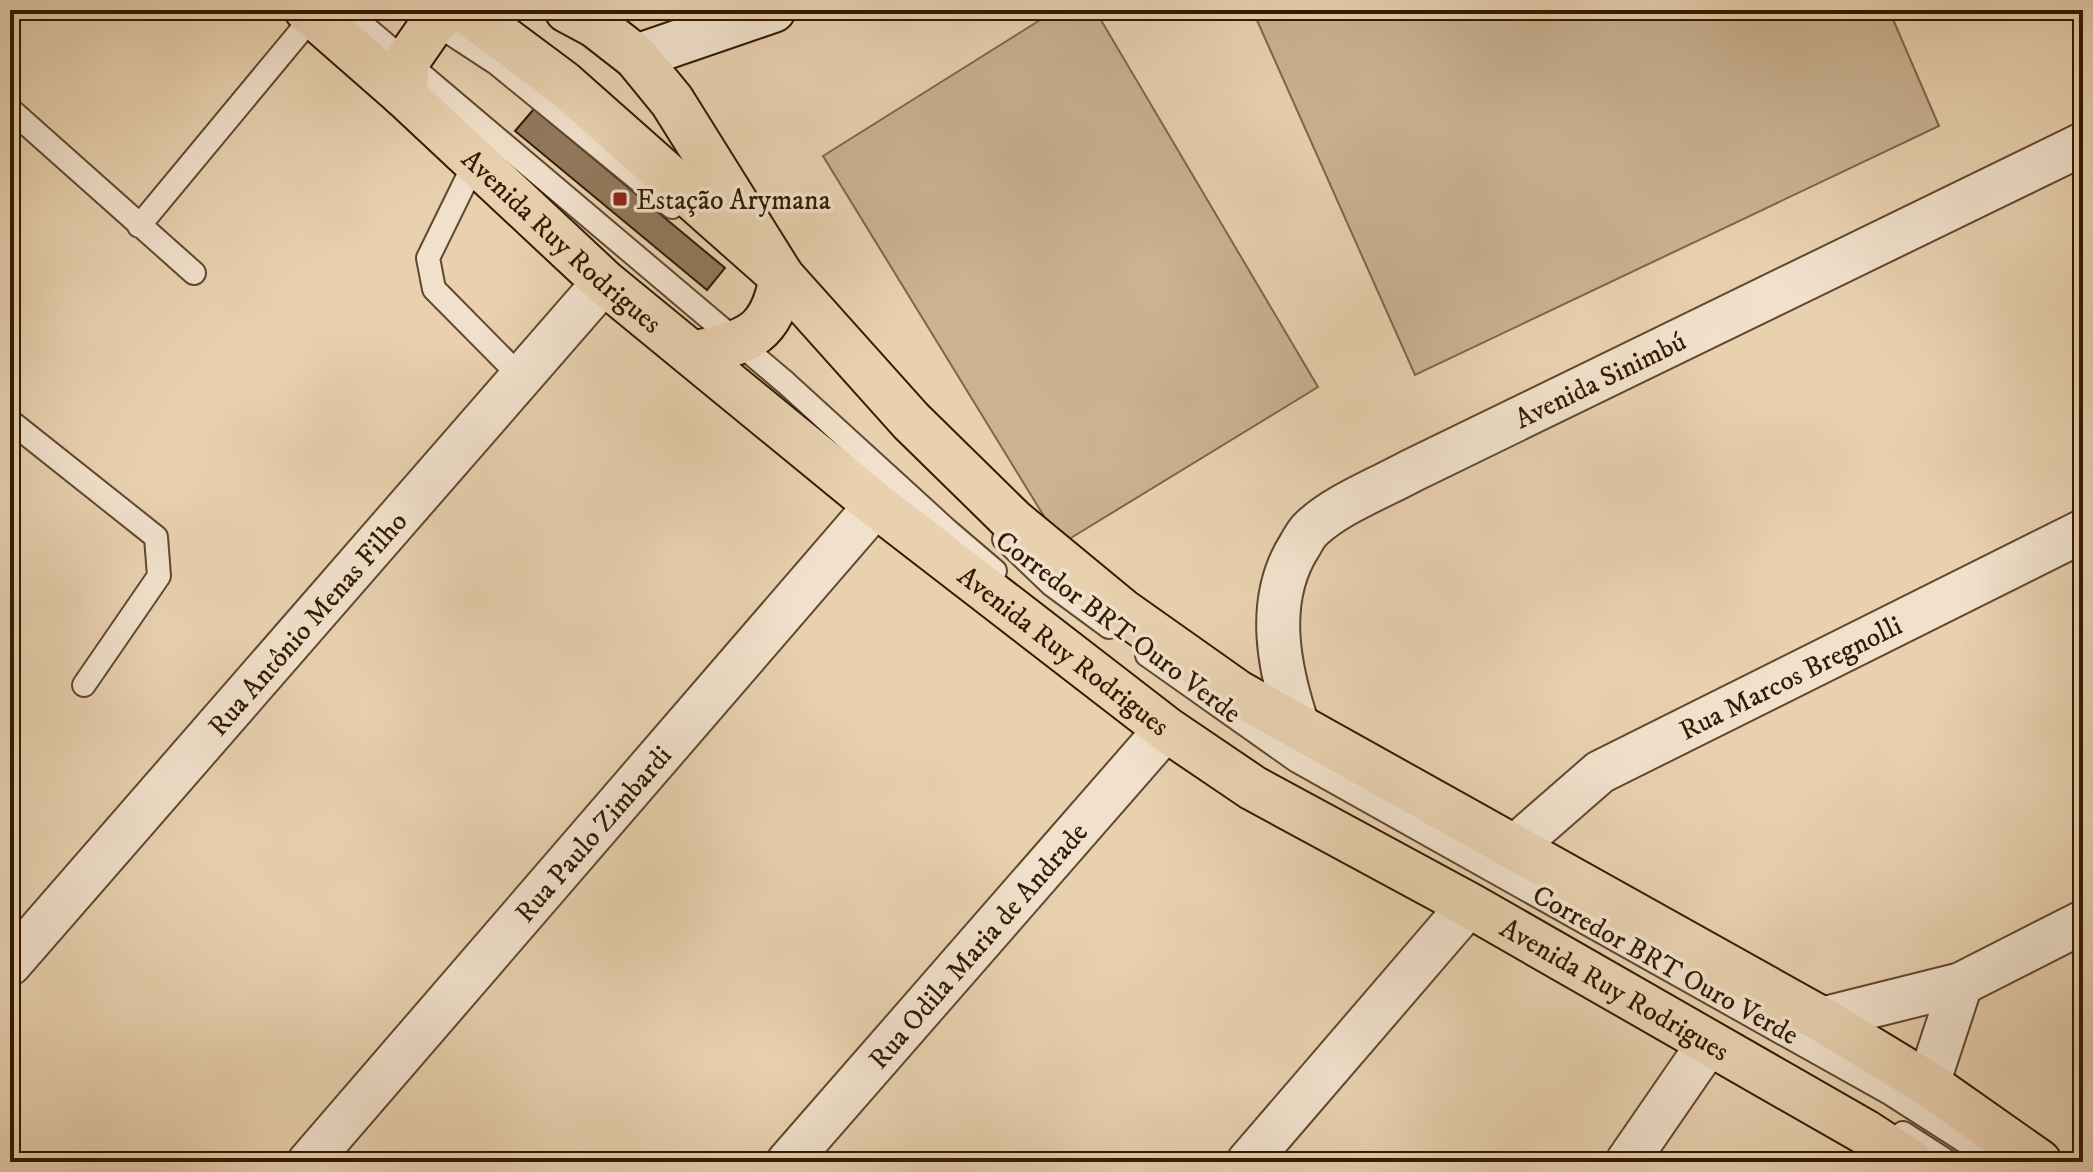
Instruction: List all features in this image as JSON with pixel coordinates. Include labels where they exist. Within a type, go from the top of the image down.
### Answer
[{"type":"main road","points":[[567,10],[595,25],[636,57],[672,101],[779,290],[763,326],[740,343],[693,354]]},
{"type":"main road","points":[[636,57],[773,10]]},
{"type":"main road","name":"Avenida Ruy Rodrigues","points":[[322,12],[406,78],[475,162],[604,282],[876,505],[1166,729],[1253,788],[1489,879],[1821,1019],[1928,1084],[2039,1162]]},
{"type":"main road","points":[[406,78],[441,13]]},
{"type":"main road","name":"Avenida Ruy Rodrigues","points":[[441,13],[563,83],[1013,521],[1122,611],[1238,693],[1299,729],[1489,879],[1709,1043],[1865,1132],[1911,1162]]},
{"type":"street","name":"Avenida Sinimbú","points":[[1299,729],[1289,700],[1277,629],[1282,585],[1292,556],[1309,530],[1411,471],[2083,144]]},
{"type":"street","name":"Rua Antônio Menas Filho","points":[[10,964],[604,282]]},
{"type":"street","name":"Rua Paulo Zimbardi","points":[[309,1162],[876,505]]},
{"type":"street","name":"Rua Marcos Bregnolli","points":[[1248,1162],[1489,879],[1600,772],[2083,531]]},
{"type":"street","name":"Rua Odila Maria de Andrade","points":[[788,1162],[1166,729]]},
{"type":"street","points":[[1821,1019],[1961,984],[2083,922]]},
{"type":"street","points":[[1928,1084],[1961,984]]},
{"type":"street","points":[[1627,1162],[1709,1043]]},
{"type":"lane","points":[[139,226],[322,12]]},
{"type":"lane","name":"Corredor BRT Ouro Verde","points":[[406,78],[740,343],[970,550],[1040,608],[1183,716],[1265,772],[1489,879],[1891,1094],[1997,1162]]},
{"type":"lane","points":[[12,111],[194,273]]},
{"type":"lane","points":[[475,162],[428,258],[434,289],[521,377]]},
{"type":"lane","name":"Corredor BRT Ouro Verde","points":[[779,290],[953,492],[1052,585],[1297,761],[1948,1162]]},
{"type":"lane","points":[[10,421],[156,537],[159,576],[84,685]]},
{"type":"shaded area","points":[[1056,10],[1095,10],[1318,387],[1061,544],[823,156]]},
{"type":"shaded area","points":[[1275,10],[1889,10],[1939,126],[1415,375],[1256,18]]},
{"type":"building","name":"Estação Arymana","points":[[534,109],[725,268],[707,290],[515,131]]},
{"type":"place","name":"Estação Arymana","points":[[620,199]]}]
